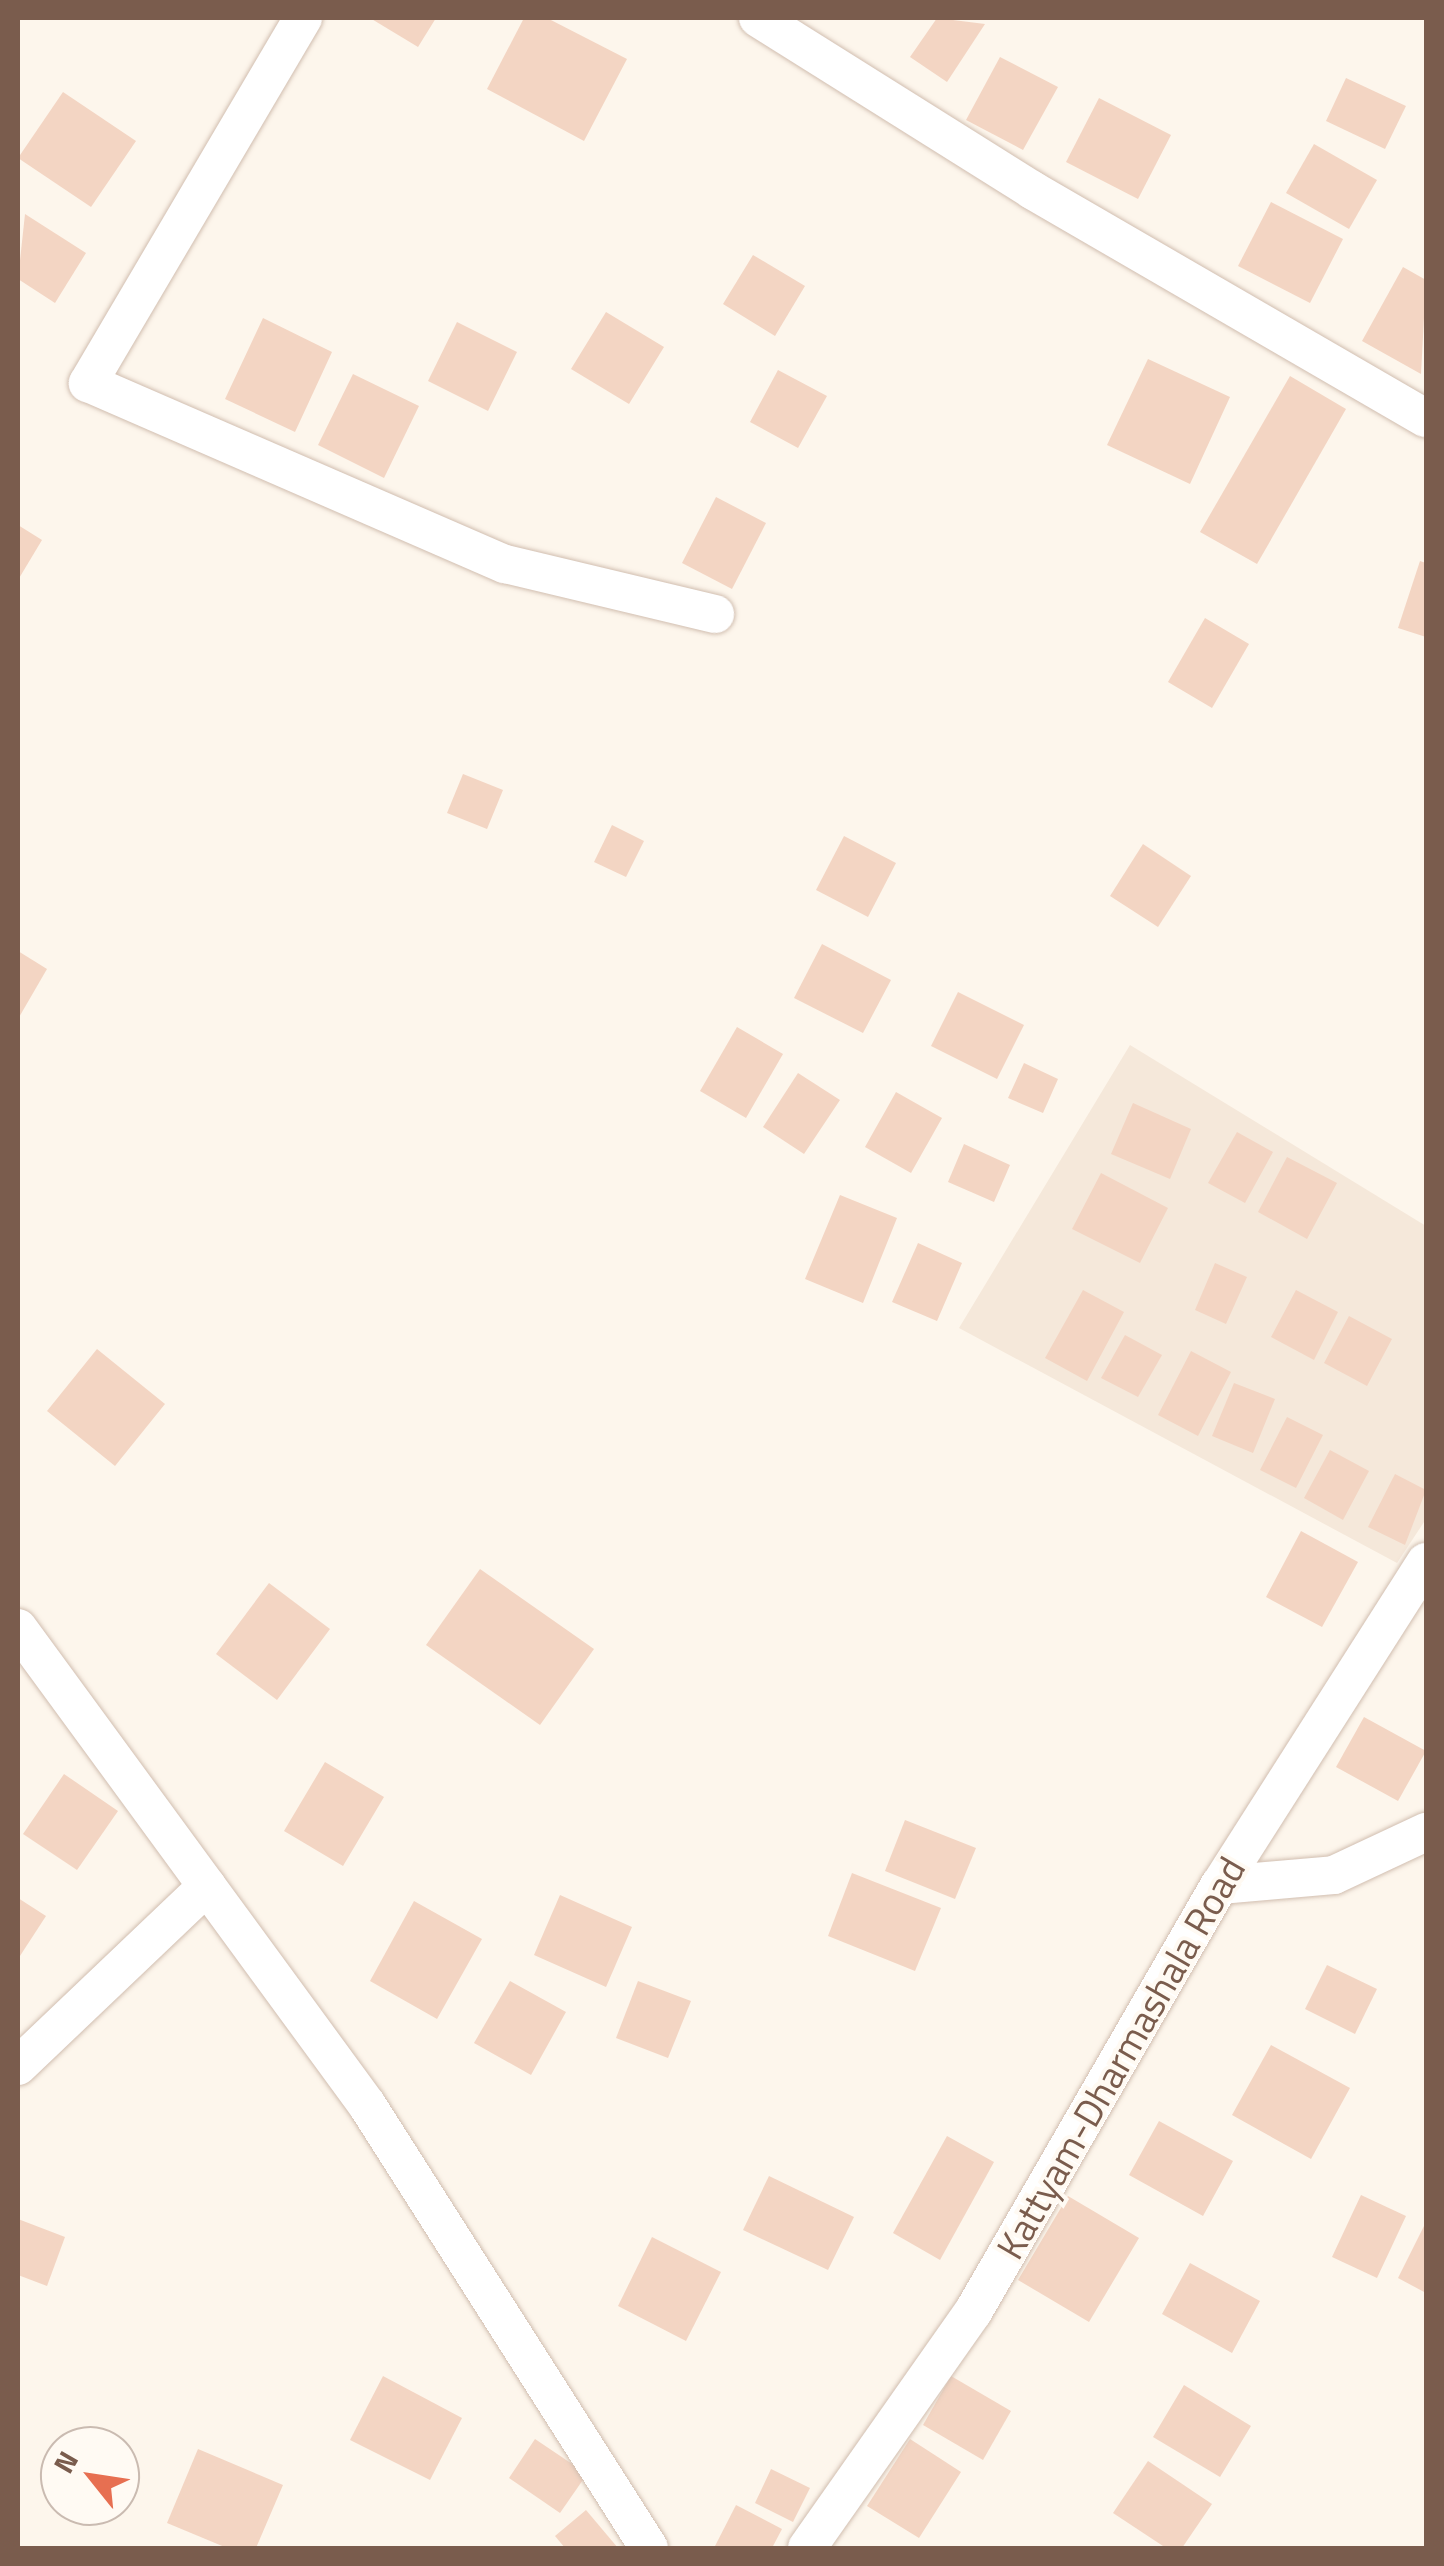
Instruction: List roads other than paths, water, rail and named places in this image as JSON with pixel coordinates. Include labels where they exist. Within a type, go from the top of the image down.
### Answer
[{"type":"street","points":[[303,18],[88,382],[505,564],[715,614]]},
{"type":"street","points":[[758,18],[1032,190],[1426,418]]},
{"type":"street","name":"Kattyam-Dharmashala Road","points":[[807,2548],[973,2312],[1220,1885],[1426,1562]]},
{"type":"street","points":[[18,1628],[367,2105],[649,2548]]},
{"type":"street","points":[[1220,1885],[1334,1875],[1426,1832]]},
{"type":"street","points":[[18,2066],[206,1886]]}]
